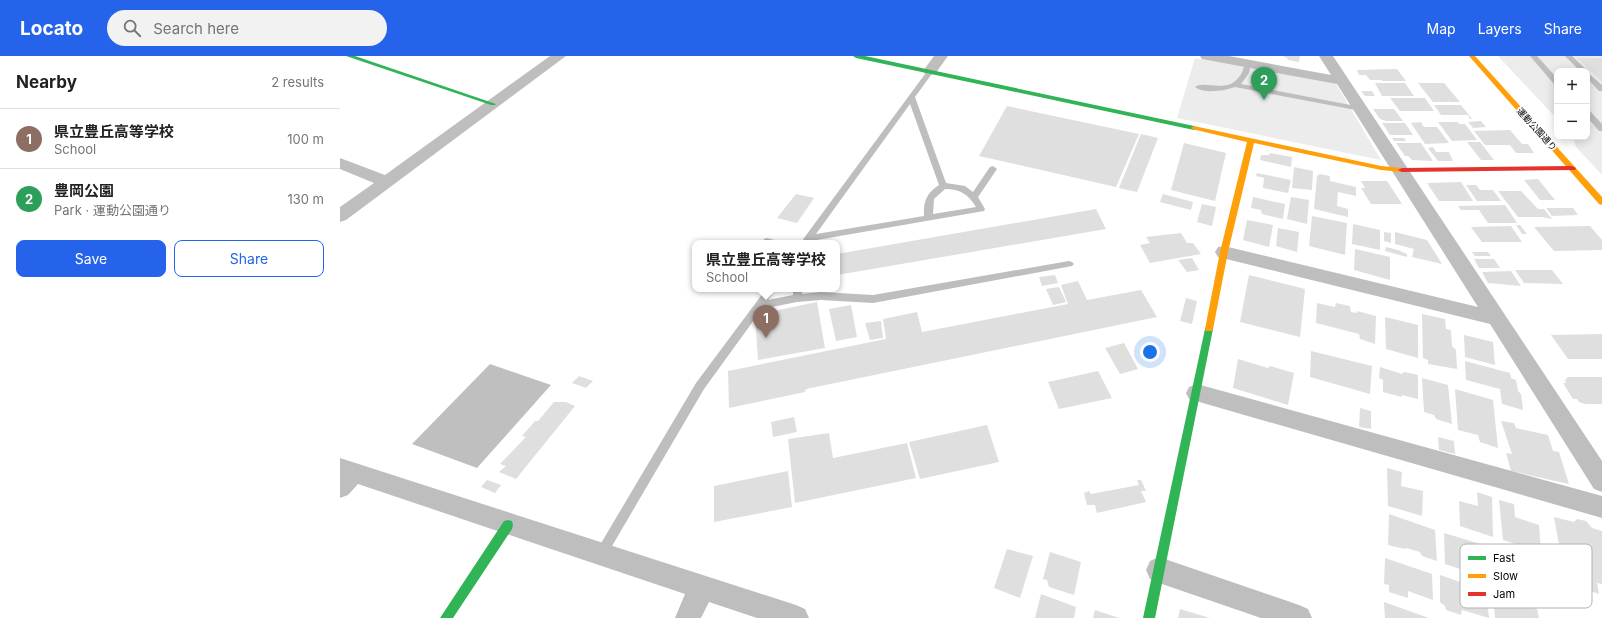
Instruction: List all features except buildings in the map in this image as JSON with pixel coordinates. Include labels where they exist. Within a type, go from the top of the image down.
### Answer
[{"type":"street","points":[[349,56],[493,104]]},
{"type":"street","points":[[340,216],[559,56]]},
{"type":"street","points":[[856,56],[1381,168],[1401,170],[1572,168]]},
{"type":"street","points":[[930,72],[941,56]]},
{"type":"street","points":[[1207,56],[1342,81]]},
{"type":"street","points":[[1326,56],[1602,481]]},
{"type":"street","name":"運動公園通り","points":[[1472,56],[1602,202]]},
{"type":"street","points":[[1149,618],[1197,393],[1224,252],[1251,140]]},
{"type":"street","points":[[340,163],[387,182]]},
{"type":"street","points":[[1224,252],[1498,319]]},
{"type":"street","points":[[1197,393],[1602,507]]},
{"type":"street","points":[[345,476],[601,554],[796,618]]},
{"type":"street","points":[[446,618],[508,525]]},
{"type":"street","points":[[1159,570],[1299,618]]},
{"type":"street","points":[[688,618],[702,587]]},
{"type":"lane","points":[[1533,56],[1554,79]]},
{"type":"lane","points":[[1568,56],[1581,68]]},
{"type":"lane","points":[[1236,85],[1243,77],[1248,64]]},
{"type":"lane","points":[[807,240],[930,72]]},
{"type":"lane","points":[[1590,77],[1602,89]]},
{"type":"lane","points":[[1199,88],[1226,88],[1236,85],[1361,109]]},
{"type":"lane","points":[[911,97],[943,186]]},
{"type":"lane","points":[[1590,116],[1602,129]]},
{"type":"lane","points":[[974,197],[993,169]]},
{"type":"lane","points":[[807,240],[981,209],[970,192],[957,186],[943,186],[932,193],[928,203],[929,218]]},
{"type":"lane","points":[[758,306],[798,293],[873,299],[1069,264]]},
{"type":"lane","points":[[601,554],[700,386],[769,292]]},
{"type":"shaded area","points":[[1498,56],[1602,56],[1602,175],[1576,147],[1574,140],[1590,140],[1590,68],[1554,68],[1554,116]]},
{"type":"shaded area","points":[[1195,58],[1335,82],[1381,160],[1177,118]]},
{"type":"shaded area","points":[[490,364],[551,385],[477,468],[412,444]]},
{"type":"traffic: fast","points":[[349,56],[493,104]]},
{"type":"traffic: fast","points":[[856,56],[1194,128]]},
{"type":"traffic: fast","points":[[1149,618],[1209,329]]},
{"type":"traffic: fast","points":[[446,618],[508,525]]},
{"type":"traffic: slow","points":[[1472,56],[1602,202]]},
{"type":"traffic: slow","points":[[1194,128],[1381,168],[1402,170]]},
{"type":"traffic: slow","points":[[1209,329],[1224,252],[1251,140]]},
{"type":"traffic: jam","points":[[1402,170],[1572,168]]},
{"type":"place","name":"豊岡公園","points":[[1264,100]]},
{"type":"place","name":"県立豊丘高等学校","points":[[766,338]]}]
